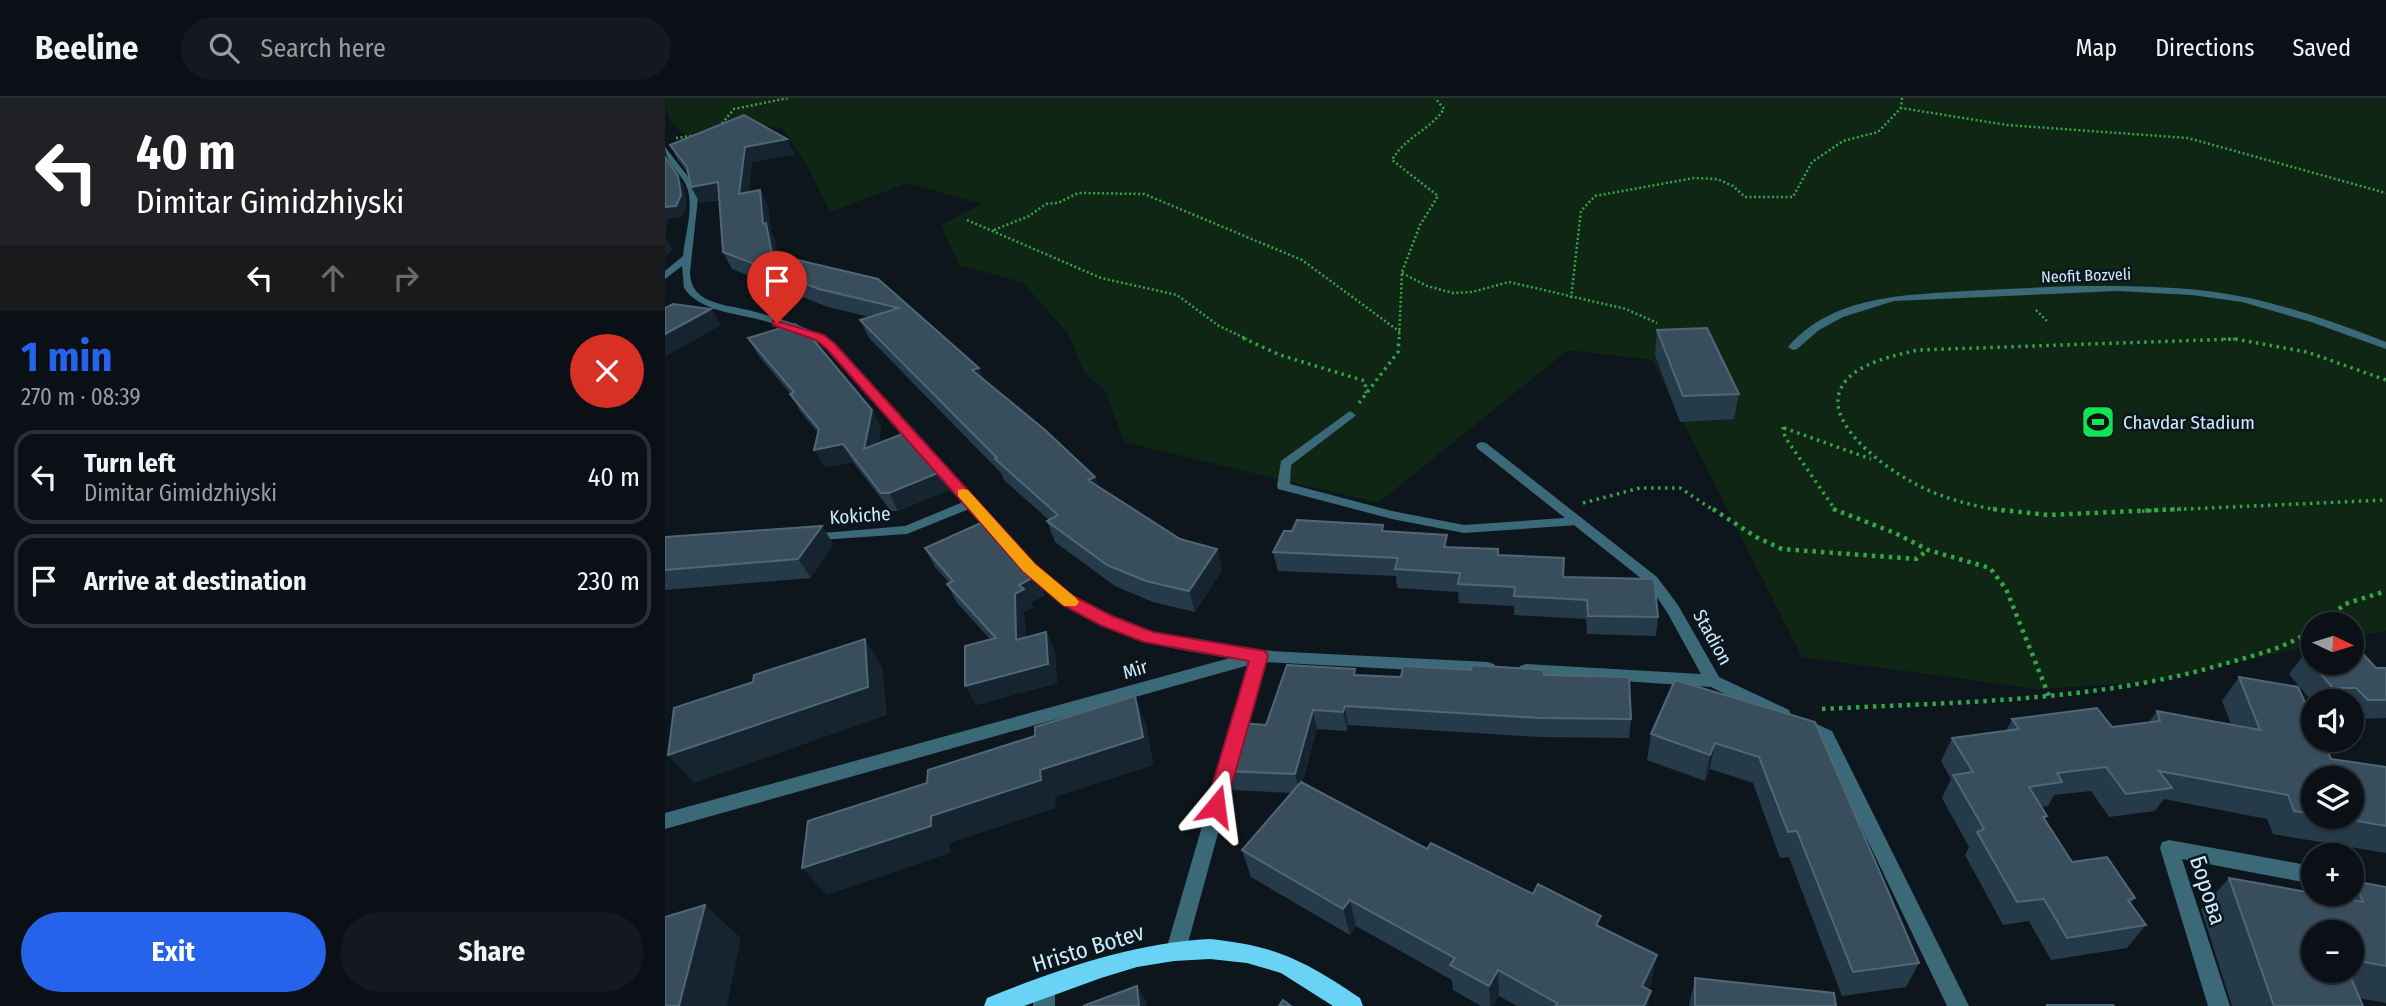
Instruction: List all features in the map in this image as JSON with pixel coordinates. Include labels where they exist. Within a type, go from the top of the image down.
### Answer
[{"type":"main road","name":"Hristo Botev","points":[[995,1006],[1044,997],[1106,964],[1176,950],[1229,949],[1285,964],[1352,1006]]},
{"type":"street","points":[[665,149],[689,183],[694,198],[685,281],[699,304],[820,338],[1046,584],[1092,614],[1151,637],[1221,652],[1259,656],[1176,950]]},
{"type":"street","points":[[665,276],[687,257]]},
{"type":"street","name":"Neofit Bozveli","points":[[1793,347],[1819,323],[1855,307],[1894,298],[2141,290],[2192,292],[2261,304],[2339,327],[2386,346]]},
{"type":"street","points":[[1350,415],[1285,464],[1283,486],[1392,515],[1464,529],[1573,518]]},
{"type":"street","name":"Stadion","points":[[1482,446],[1652,580],[1673,609],[1713,681],[1826,736],[1958,1006]]},
{"type":"street","name":"Kokiche","points":[[797,539],[907,530],[972,503]]},
{"type":"street","name":"Mir","points":[[665,821],[1259,656],[1713,681]]},
{"type":"street","name":"Борова","points":[[2219,1006],[2169,848],[2301,873]]},
{"type":"path","points":[[715,131],[734,109],[788,98]]},
{"type":"path","points":[[1350,415],[1398,352],[1402,272],[1420,225],[1438,196],[1392,160],[1398,145],[1439,117],[1444,109],[1435,98]]},
{"type":"path","points":[[1571,298],[1581,211],[1595,196],[1694,178],[1717,179],[1733,186],[1745,197],[1793,197],[1812,162],[1843,141],[1878,132],[1901,108],[1902,98]]},
{"type":"path","points":[[1901,108],[2007,125],[2188,138],[2386,193]]},
{"type":"path","points":[[665,139],[706,133]]},
{"type":"path","points":[[993,230],[1029,216],[1046,204],[1058,203],[1078,193],[1144,194],[1224,230],[1267,243],[1303,260],[1400,332]]},
{"type":"path","points":[[967,220],[1101,278],[1177,295],[1219,326],[1280,355],[1364,381],[1366,393]]},
{"type":"path","points":[[1402,272],[1440,290],[1472,292],[1500,281],[1511,281],[1525,288],[1626,309],[1657,323]]},
{"type":"path","points":[[1873,459],[1847,433],[1837,408],[1838,397],[1848,377],[1857,369],[1900,352],[2235,340],[2307,352],[2386,380]]},
{"type":"path","points":[[2049,696],[2006,589],[1990,568],[1928,550],[1834,509],[1785,437],[1783,427],[1873,459],[1938,494],[2020,514],[2386,500]]},
{"type":"path","points":[[1573,518],[1584,502],[1640,488],[1680,488],[1756,537],[1782,549],[1916,559],[1928,550]]},
{"type":"path","points":[[2335,612],[2345,604],[2386,591]]},
{"type":"path","points":[[1817,710],[2086,695],[2220,667],[2301,639]]},
{"type":"green space","points":[[665,98],[2386,98],[2386,631],[2364,635],[2364,612],[2301,612],[2301,648],[2151,682],[2038,689],[1802,657],[1652,360],[1568,350],[1378,503],[1124,442],[1106,392],[1084,372],[1068,333],[1022,282],[959,265],[941,225],[982,204],[908,183],[830,212],[810,171],[783,128],[770,126],[700,146],[680,131],[671,120]]},
{"type":"building","points":[[744,115],[787,139],[745,147],[739,194],[760,190],[763,224],[766,223],[772,254],[878,279],[979,368],[972,370],[1045,430],[1095,477],[1088,480],[1180,539],[1217,549],[1189,591],[1146,581],[1107,565],[1047,521],[1058,515],[995,459],[997,458],[860,320],[899,308],[819,289],[723,252],[718,182],[691,187],[687,167],[670,145]]},
{"type":"building","points":[[665,157],[678,176],[681,195],[676,206],[665,207]]},
{"type":"building","points":[[673,304],[711,309],[665,334],[665,308]]},
{"type":"building","points":[[795,324],[811,337],[872,410],[864,449],[905,433],[940,472],[889,493],[881,493],[843,444],[814,450],[819,429],[790,394],[794,392],[748,338]]},
{"type":"building","points":[[1707,328],[1739,394],[1683,396],[1657,330]]},
{"type":"building","points":[[1297,520],[1383,525],[1382,531],[1447,535],[1444,547],[1498,549],[1498,555],[1564,558],[1563,577],[1654,579],[1658,617],[1588,616],[1587,600],[1514,596],[1515,587],[1458,584],[1460,573],[1395,569],[1398,558],[1273,552],[1284,531],[1292,531]]},
{"type":"building","points":[[983,522],[1036,576],[1019,585],[1024,589],[1015,594],[1016,640],[1046,632],[1048,664],[965,686],[965,646],[996,638],[947,584],[953,581],[925,548]]},
{"type":"building","points":[[822,526],[798,559],[665,570],[665,537]]},
{"type":"building","points":[[865,639],[868,687],[668,755],[674,708],[753,682],[754,675]]},
{"type":"building","points":[[2364,655],[2376,668],[2386,668],[2386,700],[2368,700],[2364,696],[2364,689],[2333,688],[2322,676],[2364,676]]},
{"type":"building","points":[[1287,665],[1355,669],[1354,675],[1401,677],[1403,666],[1471,670],[1472,665],[1544,670],[1544,675],[1629,677],[1631,719],[1540,718],[1345,706],[1343,712],[1313,710],[1295,774],[1226,771],[1240,723],[1266,725]]},
{"type":"building","points":[[2239,677],[2298,687],[2301,694],[2301,752],[2328,752],[2331,759],[2386,767],[2386,826],[2364,822],[2364,766],[2301,766],[2301,812],[2294,811],[2288,795],[2159,771],[2172,788],[2126,794],[2106,767],[2057,773],[2062,782],[2029,787],[2047,816],[2043,817],[2072,862],[2107,857],[2135,898],[2128,900],[2146,925],[2067,938],[2044,899],[2017,902],[1977,832],[1984,829],[1953,775],[1973,772],[1952,738],[2019,729],[2012,719],[2097,708],[2112,727],[2160,721],[2157,711],[2260,730]]},
{"type":"building","points":[[1675,680],[1815,722],[1919,963],[1853,972],[1797,831],[1788,832],[1759,757],[1715,743],[1710,755],[1651,734]]},
{"type":"building","points":[[1135,696],[1143,737],[1040,770],[1041,780],[931,816],[931,826],[802,868],[808,821],[927,783],[928,770],[1035,736],[1035,727]]},
{"type":"building","points":[[1301,782],[1427,849],[1431,843],[1533,894],[1538,884],[1601,916],[1596,925],[1657,955],[1642,986],[1651,991],[1644,1006],[1555,1006],[1557,1003],[1498,970],[1489,986],[1450,965],[1455,958],[1350,900],[1343,909],[1242,850]]},
{"type":"building","points":[[2229,878],[2301,891],[2301,906],[2364,906],[2364,883],[2386,887],[2386,966],[2364,962],[2364,920],[2301,920],[2301,983],[2353,983],[2363,1006],[2274,1006]]},
{"type":"building","points":[[705,905],[679,1006],[665,1006],[665,917]]},
{"type":"building","points":[[1695,978],[1834,993],[1836,1006],[1695,1006]]},
{"type":"building","points":[[1137,986],[1139,1006],[1083,1006]]},
{"type":"building","points":[[1283,1000],[1291,1006],[1279,1006]]},
{"type":"building","points":[[2113,1005],[2114,1006],[2047,1006]]},
{"type":"slow traffic","points":[[963,493],[1029,567],[1070,602]]},
{"type":"place","name":"Chavdar Stadium","points":[[2098,422]]},
{"type":"route","points":[[777,323],[820,338],[831,346],[1029,567],[1067,600],[1120,627],[1151,637],[1185,646],[1259,656],[1216,806]]}]
